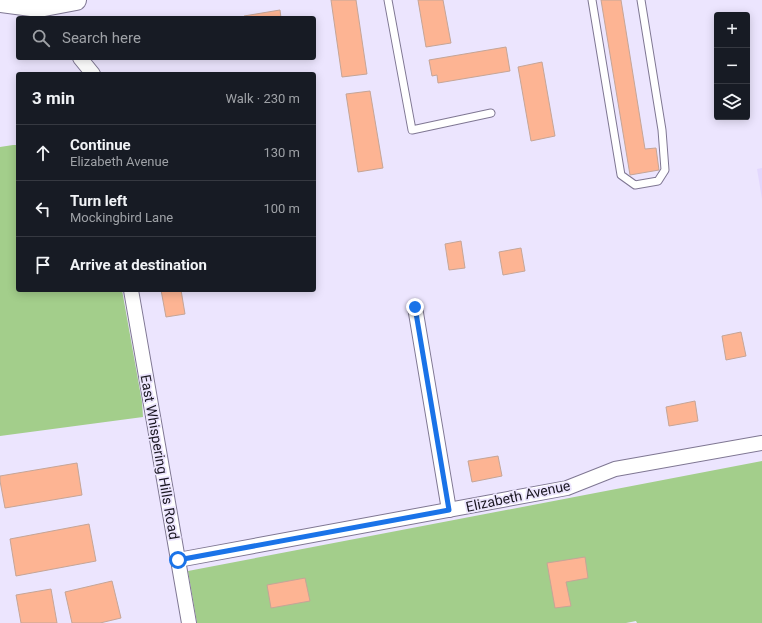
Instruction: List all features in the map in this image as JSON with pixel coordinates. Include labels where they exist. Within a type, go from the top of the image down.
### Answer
[{"type":"street","points":[[0,2],[41,8],[76,0]]},
{"type":"street","points":[[82,60],[91,72]]},
{"type":"street","name":"East Whispering Hills Road","points":[[131,292],[188,623]]},
{"type":"street","points":[[415,307],[449,510]]},
{"type":"street","name":"Elizabeth Avenue","points":[[178,560],[567,488],[615,468],[762,444]]},
{"type":"lane","points":[[388,0],[412,130],[491,113]]},
{"type":"lane","points":[[592,0],[621,175],[634,185],[658,182],[665,170],[662,130],[641,0]]},
{"type":"shaded area","points":[[762,168],[762,199],[757,169]]},
{"type":"green space","points":[[16,145],[16,292],[122,292],[142,402],[143,417],[0,436],[0,147]]},
{"type":"green space","points":[[762,461],[762,623],[637,623],[636,621],[626,623],[197,623],[188,571]]},
{"type":"building","points":[[331,0],[356,0],[367,74],[342,77]]},
{"type":"building","points":[[418,0],[443,0],[451,43],[426,47]]},
{"type":"building","points":[[601,0],[621,0],[645,149],[656,148],[659,170],[630,175]]},
{"type":"building","points":[[280,10],[281,16],[244,16]]},
{"type":"building","points":[[506,47],[510,71],[438,83],[437,75],[432,76],[429,60]]},
{"type":"building","points":[[542,62],[555,136],[531,141],[518,67]]},
{"type":"building","points":[[370,91],[383,168],[358,172],[346,94]]},
{"type":"building","points":[[461,241],[465,268],[449,270],[445,244]]},
{"type":"building","points":[[521,248],[525,271],[503,275],[499,252]]},
{"type":"building","points":[[161,292],[181,292],[185,314],[166,317]]},
{"type":"building","points":[[741,332],[746,356],[726,360],[722,336]]},
{"type":"building","points":[[695,401],[698,421],[669,426],[666,407]]},
{"type":"building","points":[[498,456],[502,476],[472,482],[468,461]]},
{"type":"building","points":[[77,463],[82,495],[5,508],[0,476]]},
{"type":"building","points":[[89,524],[96,561],[16,576],[10,539]]},
{"type":"building","points":[[585,557],[588,578],[566,582],[571,606],[555,608],[547,563]]},
{"type":"building","points":[[305,578],[310,601],[271,608],[267,585]]},
{"type":"building","points":[[112,581],[121,618],[100,623],[72,623],[65,592]]},
{"type":"building","points":[[51,589],[57,623],[21,623],[16,595]]},
{"type":"route","points":[[178,560],[449,510],[415,307]]}]
